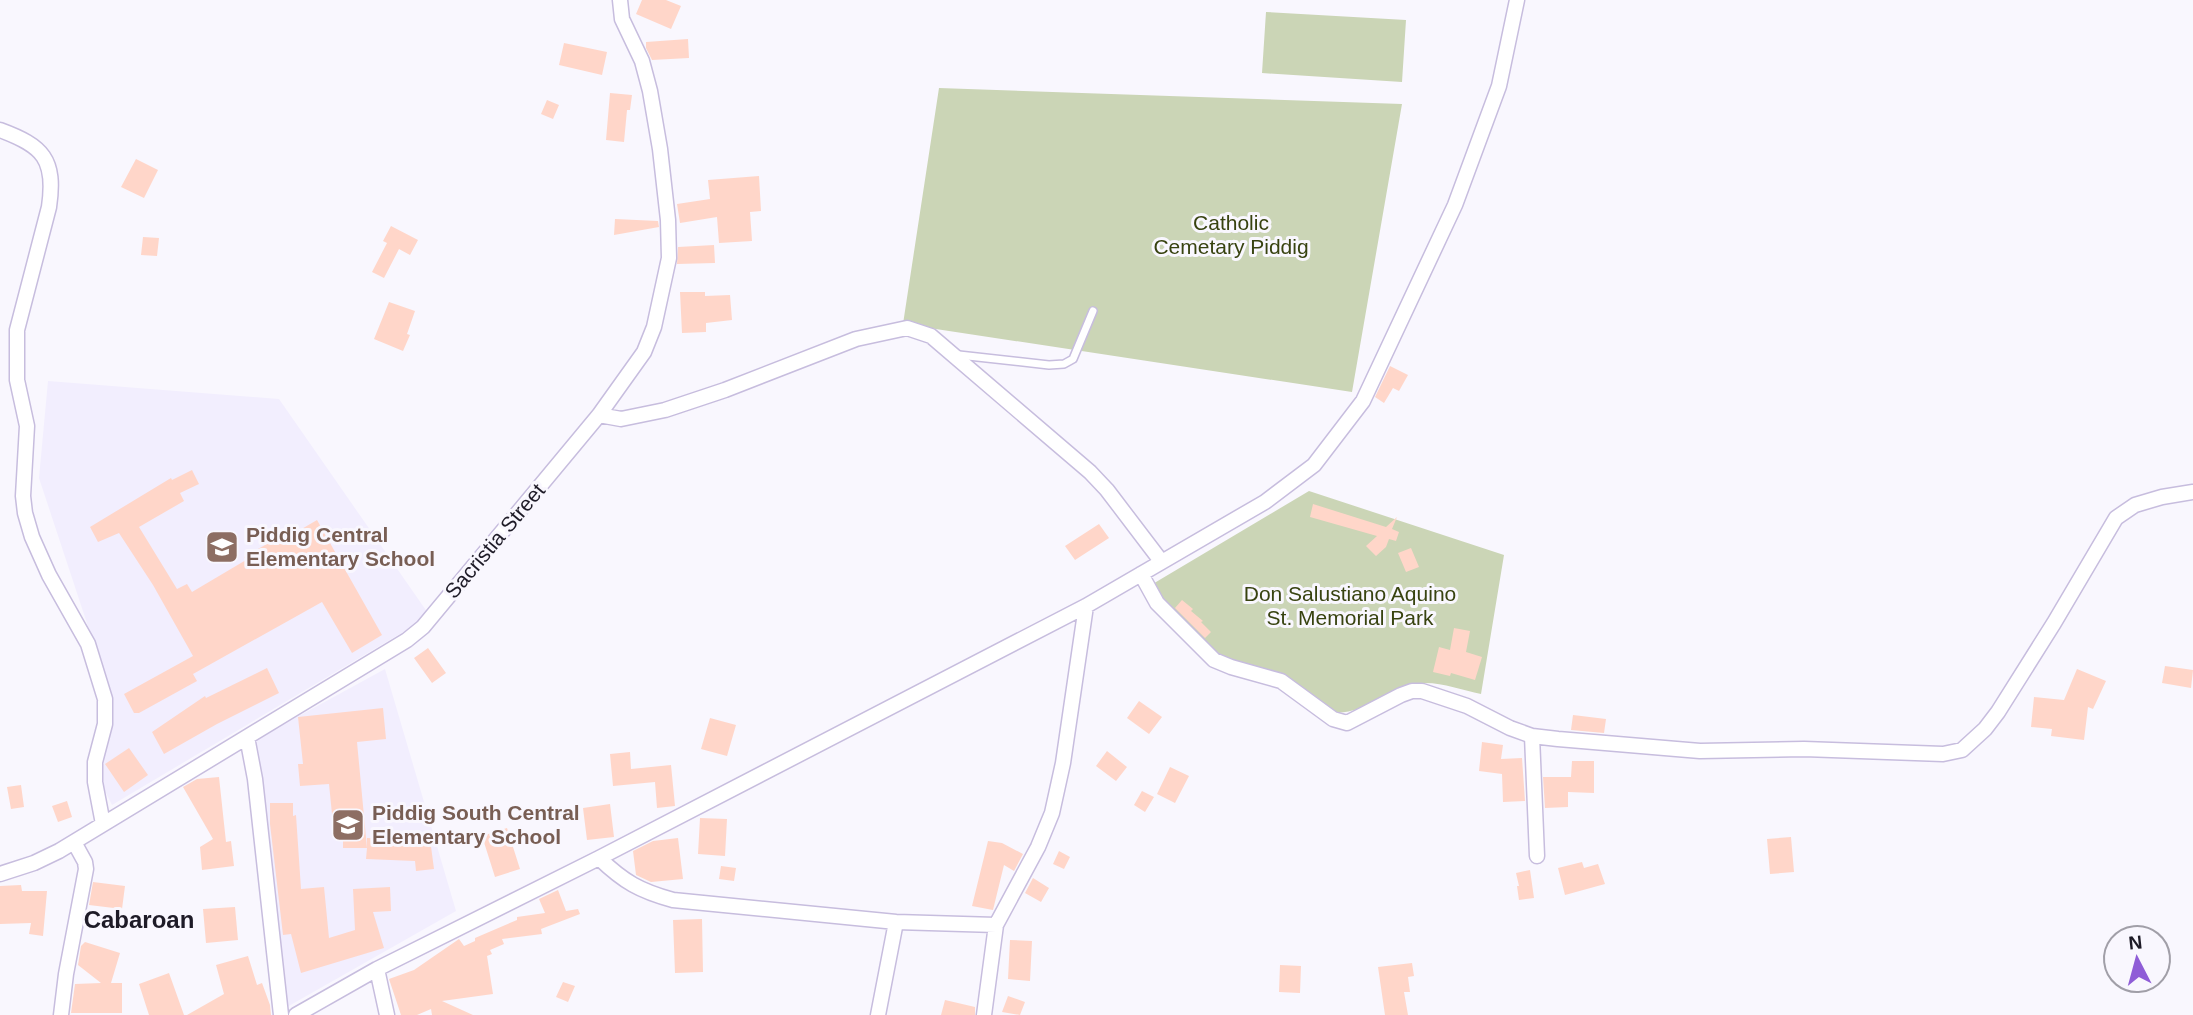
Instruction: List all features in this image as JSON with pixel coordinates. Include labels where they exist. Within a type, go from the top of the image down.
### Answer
[{"type":"street","name":"Sacristia Street","points":[[0,874],[34,863],[74,842],[394,650],[423,627],[599,415],[650,340],[667,274],[670,242],[660,149],[650,91],[642,61],[622,19],[620,0]]},
{"type":"street","points":[[296,1015],[377,969],[599,858],[1086,606],[1265,502],[1314,465],[1363,401],[1455,205],[1499,86],[1517,0]]},
{"type":"street","points":[[0,131],[38,148],[49,173],[49,207],[17,330],[17,380],[27,426],[23,496],[32,537],[49,575],[88,644],[105,699],[105,724],[95,762],[95,782],[103,824]]},
{"type":"street","points":[[599,415],[621,419],[665,410],[725,390],[856,339],[907,328],[931,336],[1090,472],[1161,561]]},
{"type":"street","points":[[1140,573],[1157,603],[1214,660],[1281,681],[1333,719],[1347,723],[1401,695],[1422,691],[1467,706],[1532,736],[1700,751],[1804,749],[1943,754],[1962,750],[1985,729],[1998,712],[2054,624],[2116,518],[2136,505],[2193,492]]},
{"type":"street","points":[[984,1015],[996,925],[1038,847],[1052,813],[1063,763],[1086,606]]},
{"type":"street","points":[[1532,736],[1537,856]]},
{"type":"street","points":[[247,737],[255,779],[281,1015]]},
{"type":"street","points":[[61,1015],[86,869],[74,842]]},
{"type":"street","points":[[599,858],[631,885],[647,893],[673,900],[896,922],[996,925]]},
{"type":"street","points":[[878,1015],[896,922]]},
{"type":"street","points":[[377,969],[387,1015]]},
{"type":"lane","points":[[954,355],[1049,365],[1064,364],[1073,359],[1094,311]]},
{"type":"shaded area","name":"Piddig Central Elementary School","points":[[48,381],[279,399],[430,616],[112,805],[102,785],[102,757],[111,696],[39,478]]},
{"type":"shaded area","name":"Piddig South Central Elementary School","points":[[385,669],[456,911],[287,1007],[278,955],[255,740]]},
{"type":"green space","points":[[1266,12],[1406,20],[1402,82],[1262,73]]},
{"type":"green space","name":"Catholic Cemetary Piddig","points":[[939,88],[1402,104],[1352,392],[903,324]]},
{"type":"green space","name":"Don Salustiano Aquino St. Memorial Park","points":[[1309,491],[1504,555],[1481,694],[1440,684],[1423,683],[1394,691],[1364,707],[1331,712],[1219,659],[1171,617],[1151,585]]},
{"type":"building","points":[[642,0],[666,0],[681,6],[671,29],[636,14]]},
{"type":"building","points":[[688,39],[689,58],[652,60],[646,48],[646,42]]},
{"type":"building","points":[[564,43],[607,52],[602,75],[559,65]]},
{"type":"building","points":[[610,93],[632,95],[630,110],[627,110],[624,142],[606,140]]},
{"type":"building","points":[[547,100],[559,105],[553,119],[541,114]]},
{"type":"building","points":[[136,159],[158,170],[144,198],[121,187]]},
{"type":"building","points":[[759,176],[761,211],[750,212],[752,241],[719,243],[717,217],[680,223],[677,204],[710,199],[708,180]]},
{"type":"building","points":[[615,219],[658,221],[659,227],[614,235]]},
{"type":"building","points":[[391,226],[418,240],[410,255],[399,249],[384,278],[372,272],[387,243],[383,241]]},
{"type":"building","points":[[143,237],[159,238],[157,256],[141,255]]},
{"type":"building","points":[[714,245],[715,263],[677,264],[678,247]]},
{"type":"building","points":[[680,292],[705,292],[705,296],[730,295],[732,320],[706,323],[706,332],[682,333]]},
{"type":"building","points":[[389,302],[415,311],[407,334],[410,335],[403,351],[374,339]]},
{"type":"building","points":[[1390,366],[1408,375],[1399,391],[1393,388],[1384,403],[1375,397]]},
{"type":"building","points":[[192,470],[199,484],[180,493],[184,501],[139,527],[177,589],[187,584],[192,592],[246,560],[244,557],[274,540],[276,544],[317,520],[382,635],[352,653],[322,602],[193,674],[197,681],[139,713],[134,713],[124,694],[193,656],[153,585],[119,533],[98,542],[90,527],[171,478],[172,480]]},
{"type":"building","points":[[1313,504],[1386,527],[1397,517],[1392,529],[1399,532],[1396,541],[1389,539],[1386,547],[1376,556],[1366,546],[1377,536],[1310,517]]},
{"type":"building","points":[[1099,524],[1109,538],[1075,560],[1065,546]]},
{"type":"building","points":[[1411,548],[1419,567],[1406,572],[1398,553]]},
{"type":"building","points":[[1182,600],[1193,609],[1191,611],[1211,632],[1205,638],[1175,608]]},
{"type":"building","points":[[1454,628],[1470,631],[1466,652],[1482,657],[1475,680],[1451,673],[1450,676],[1433,672],[1439,647],[1450,650]]},
{"type":"building","points":[[428,648],[446,673],[432,683],[414,658]]},
{"type":"building","points":[[2165,666],[2193,670],[2191,688],[2162,683]]},
{"type":"building","points":[[267,668],[279,693],[164,754],[152,732],[205,696],[206,698]]},
{"type":"building","points":[[2077,669],[2106,681],[2093,709],[2088,707],[2084,740],[2051,736],[2052,729],[2031,727],[2034,697],[2064,700]]},
{"type":"building","points":[[1139,701],[1162,717],[1149,734],[1127,718]]},
{"type":"building","points":[[383,708],[386,739],[357,742],[367,848],[343,848],[343,823],[333,824],[329,784],[300,786],[298,764],[303,764],[298,717]]},
{"type":"building","points":[[1573,715],[1606,719],[1604,733],[1571,730]]},
{"type":"building","points":[[710,718],[736,725],[727,756],[701,749]]},
{"type":"building","points":[[1482,742],[1503,745],[1501,759],[1522,758],[1525,801],[1503,802],[1502,774],[1479,771]]},
{"type":"building","points":[[129,748],[148,775],[124,792],[105,764]]},
{"type":"building","points":[[1107,751],[1127,767],[1116,781],[1096,766]]},
{"type":"building","points":[[630,752],[631,769],[671,765],[675,806],[657,808],[655,782],[613,786],[610,754]]},
{"type":"building","points":[[1572,761],[1594,761],[1594,793],[1568,792],[1568,807],[1545,808],[1543,777],[1571,777]]},
{"type":"building","points":[[1170,767],[1189,776],[1175,803],[1157,794]]},
{"type":"building","points":[[219,777],[226,842],[231,841],[234,866],[202,870],[200,847],[213,839],[183,787],[197,779]]},
{"type":"building","points":[[21,785],[24,807],[11,809],[7,787]]},
{"type":"building","points":[[1142,791],[1154,797],[1145,812],[1134,805]]},
{"type":"building","points":[[67,801],[72,817],[58,822],[52,806]]},
{"type":"building","points":[[270,803],[293,803],[301,889],[324,887],[329,938],[355,930],[353,889],[390,887],[391,911],[373,912],[384,948],[301,973],[291,934],[283,935]]},
{"type":"building","points":[[610,804],[614,837],[587,840],[583,808]]},
{"type":"building","points":[[700,818],[727,819],[725,856],[698,854]]},
{"type":"building","points":[[507,828],[520,869],[495,877],[482,836]]},
{"type":"building","points":[[1791,837],[1794,872],[1770,874],[1767,839]]},
{"type":"building","points":[[367,838],[399,839],[398,843],[430,839],[434,869],[416,871],[415,861],[366,859]]},
{"type":"building","points":[[678,838],[683,879],[651,882],[636,875],[633,851],[653,841]]},
{"type":"building","points":[[988,841],[1002,843],[1023,854],[1014,871],[1004,865],[993,910],[972,906]]},
{"type":"building","points":[[1059,851],[1070,857],[1064,869],[1053,864]]},
{"type":"building","points":[[1582,862],[1584,868],[1598,864],[1605,884],[1565,895],[1558,868]]},
{"type":"building","points":[[721,866],[736,868],[734,881],[719,879]]},
{"type":"building","points":[[1530,870],[1534,898],[1519,900],[1516,873]]},
{"type":"building","points":[[1033,878],[1049,888],[1041,902],[1025,893]]},
{"type":"building","points":[[93,882],[125,886],[122,909],[89,905]]},
{"type":"building","points":[[21,885],[22,891],[47,891],[43,936],[29,934],[31,923],[0,924],[0,886]]},
{"type":"building","points":[[558,890],[566,911],[578,909],[580,914],[541,929],[542,934],[502,939],[504,944],[490,950],[492,954],[487,956],[493,994],[442,1001],[473,1015],[432,1015],[431,1009],[417,1015],[401,1015],[389,979],[414,970],[459,939],[464,946],[475,941],[475,938],[517,920],[517,917],[545,913],[539,899]]},
{"type":"building","points":[[235,907],[238,940],[206,943],[203,909]]},
{"type":"building","points":[[702,919],[703,972],[675,973],[673,920]]},
{"type":"building","points":[[1010,940],[1032,941],[1030,981],[1008,979]]},
{"type":"building","points":[[85,942],[120,953],[111,983],[122,983],[122,1013],[71,1013],[75,984],[101,983],[78,965],[81,946]]},
{"type":"building","points":[[248,956],[257,985],[262,983],[271,1015],[187,1015],[224,994],[216,965]]},
{"type":"building","points":[[1412,963],[1414,976],[1408,977],[1410,992],[1404,992],[1408,1015],[1385,1015],[1378,967]]},
{"type":"building","points":[[1280,965],[1301,966],[1300,993],[1279,992]]},
{"type":"building","points":[[169,973],[184,1015],[149,1015],[139,984]]},
{"type":"building","points":[[563,982],[575,986],[568,1002],[556,997]]},
{"type":"building","points":[[1008,996],[1025,1002],[1020,1015],[1002,1012]]},
{"type":"building","points":[[945,1000],[975,1007],[975,1015],[941,1015]]},
{"type":"place","name":"Piddig Central Elementary School","points":[[222,547]]},
{"type":"place","name":"Piddig South Central Elementary School","points":[[348,825]]},
{"type":"district","name":"Cabaroan","points":[[139,920]]}]
